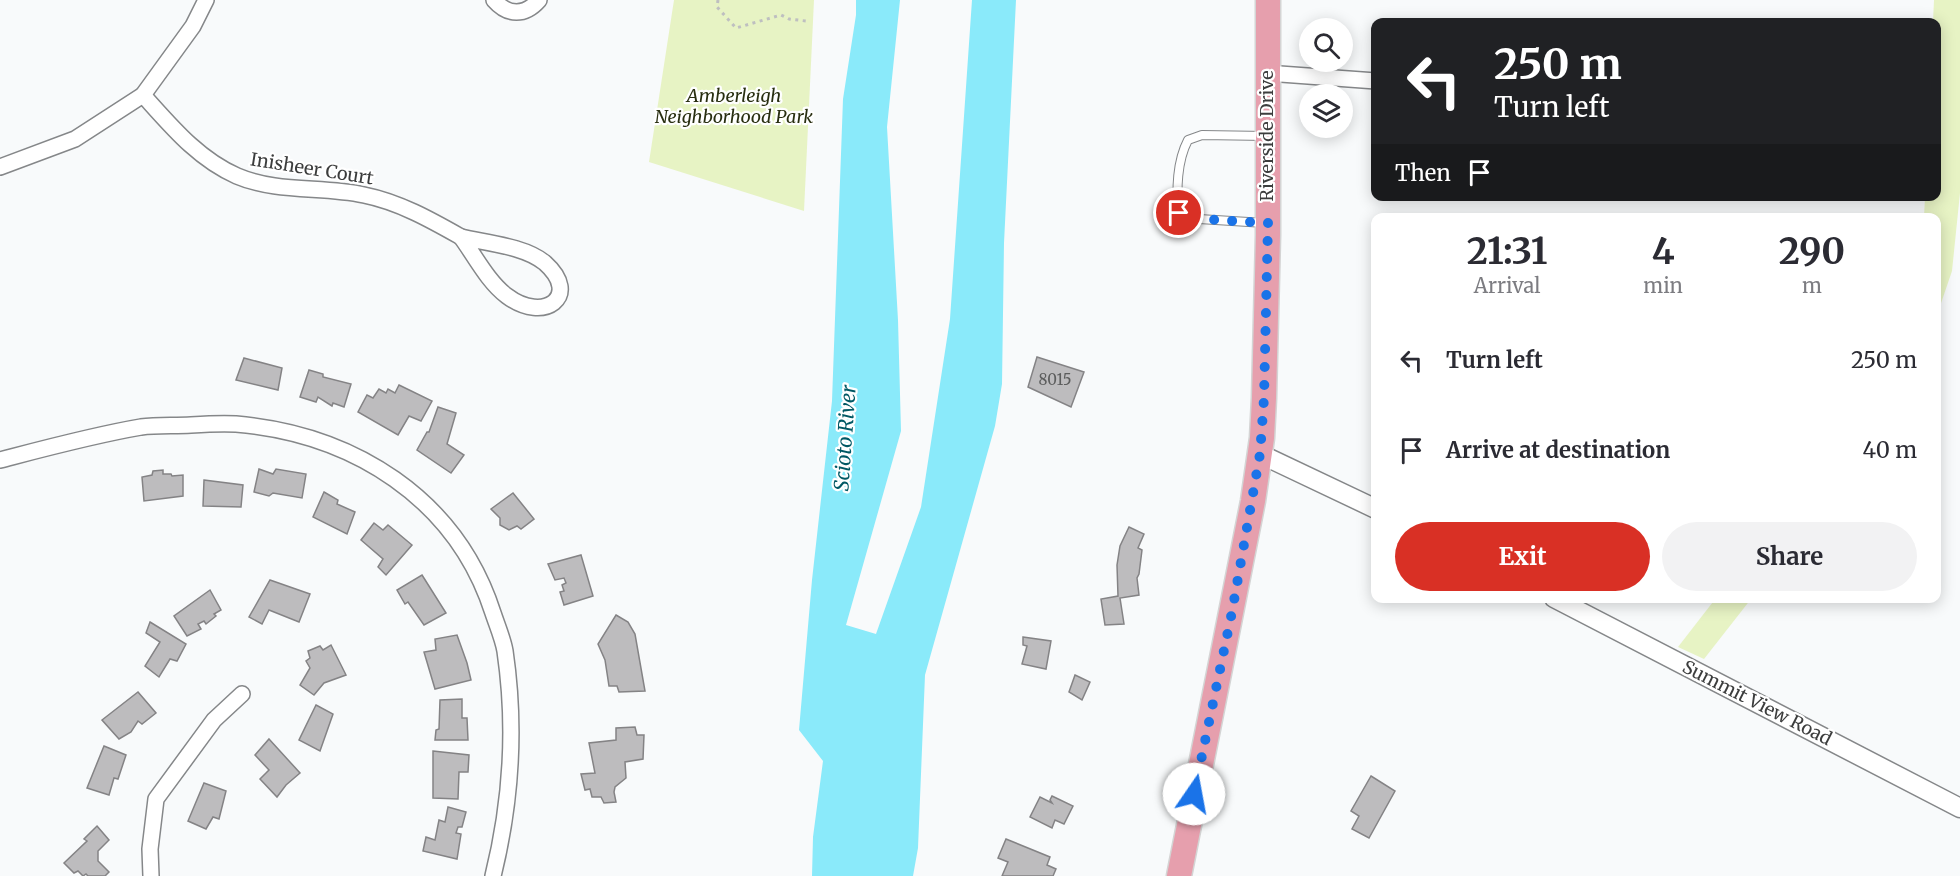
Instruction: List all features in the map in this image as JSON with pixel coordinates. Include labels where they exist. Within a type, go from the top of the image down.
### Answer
[{"type":"main road","name":"Riverside Drive","points":[[1179,876],[1239,577],[1260,454],[1264,398],[1268,223],[1268,0]]},
{"type":"street","points":[[0,168],[75,139],[143,95],[194,26],[206,0]]},
{"type":"street","points":[[494,0],[500,7],[517,13],[526,11],[539,0]]},
{"type":"street","points":[[1267,73],[1371,81]]},
{"type":"street","name":"Inisheer Court","points":[[143,95],[188,144],[237,176],[264,184],[364,195],[415,212],[461,237],[519,249],[543,262],[555,275],[560,285],[558,296],[550,306],[539,309],[506,296],[461,237]]},
{"type":"street","points":[[0,460],[99,435],[144,427],[232,424],[274,428],[315,438],[350,453],[409,489],[443,522],[466,552],[487,594],[505,650],[512,729],[502,834],[493,876]]},
{"type":"street","points":[[1260,454],[1371,507]]},
{"type":"street","name":"Summit View Road","points":[[1564,603],[1960,808]]},
{"type":"street","points":[[151,876],[150,849],[156,799],[214,720],[242,694]]},
{"type":"lane","points":[[1267,136],[1202,135],[1188,140],[1182,151],[1176,194],[1179,213],[1200,219],[1268,223]]},
{"type":"path","points":[[718,0],[717,7],[736,28],[781,15],[789,19],[806,21]]},
{"type":"green space","name":"Amberleigh Neighborhood Park","points":[[674,0],[814,0],[804,211],[649,162]]},
{"type":"green space","points":[[1934,0],[1960,0],[1960,193],[1952,271],[1941,303],[1941,213],[1924,213],[1925,201],[1941,201],[1941,18],[1933,18]]},
{"type":"green space","points":[[1712,603],[1748,603],[1704,659],[1678,647]]},
{"type":"water","name":"Scioto River","points":[[856,0],[900,0],[887,127],[898,320],[901,431],[846,625],[876,634],[921,507],[950,319],[972,0],[1016,0],[1004,243],[1002,384],[995,426],[925,675],[918,848],[913,876],[812,876],[813,837],[823,761],[799,730],[812,580],[832,401],[843,99],[856,15]]},
{"type":"building","points":[[1037,357],[1084,372],[1071,407],[1028,387]]},
{"type":"building","points":[[244,358],[282,368],[278,390],[236,380]]},
{"type":"building","points":[[309,370],[323,374],[323,377],[351,384],[344,407],[333,403],[332,406],[318,397],[316,402],[300,397]]},
{"type":"building","points":[[399,385],[432,401],[421,421],[409,416],[398,435],[358,412],[367,395],[373,398],[379,389],[386,393],[388,389],[395,393]]},
{"type":"building","points":[[438,407],[456,413],[447,444],[464,455],[451,473],[417,450],[429,432]]},
{"type":"building","points":[[259,469],[273,474],[276,469],[306,474],[302,498],[273,493],[269,496],[254,492]]},
{"type":"building","points":[[163,470],[163,474],[183,475],[183,496],[144,501],[142,477],[152,475],[153,471]]},
{"type":"building","points":[[204,480],[243,485],[241,507],[203,506]]},
{"type":"building","points":[[324,492],[338,500],[337,504],[355,512],[347,534],[313,517]]},
{"type":"building","points":[[513,493],[534,519],[521,529],[517,526],[509,530],[500,525],[500,518],[491,509]]},
{"type":"building","points":[[374,523],[383,530],[388,525],[412,545],[386,575],[378,567],[383,559],[361,540]]},
{"type":"building","points":[[1129,527],[1144,534],[1138,548],[1142,550],[1137,578],[1139,595],[1120,598],[1124,624],[1105,625],[1101,599],[1118,596],[1117,565],[1120,546]]},
{"type":"building","points":[[581,555],[593,596],[564,605],[560,592],[564,591],[562,585],[566,583],[564,578],[555,580],[548,564]]},
{"type":"building","points":[[422,575],[446,613],[424,625],[408,602],[405,604],[397,590]]},
{"type":"building","points":[[270,580],[310,594],[299,622],[269,610],[262,624],[249,617]]},
{"type":"building","points":[[210,590],[221,610],[214,614],[216,616],[206,624],[204,621],[198,624],[201,629],[187,636],[174,616]]},
{"type":"building","points":[[616,615],[628,622],[635,634],[645,691],[619,692],[617,686],[609,686],[605,660],[598,644]]},
{"type":"building","points":[[150,622],[186,644],[177,661],[170,659],[159,677],[145,666],[160,642],[146,633]]},
{"type":"building","points":[[457,635],[471,680],[435,689],[424,652],[436,650],[435,639]]},
{"type":"building","points":[[1023,637],[1051,641],[1046,669],[1022,664],[1027,646],[1023,645]]},
{"type":"building","points":[[331,645],[346,675],[324,683],[314,695],[300,685],[310,668],[306,661],[310,658],[308,651],[320,646],[323,650]]},
{"type":"building","points":[[1075,675],[1090,682],[1082,700],[1069,692]]},
{"type":"building","points":[[138,692],[156,713],[142,724],[138,721],[131,732],[119,739],[102,720]]},
{"type":"building","points":[[462,699],[462,718],[467,718],[468,740],[435,740],[436,730],[439,729],[440,700]]},
{"type":"building","points":[[316,705],[333,714],[320,751],[299,740]]},
{"type":"building","points":[[635,727],[637,735],[644,735],[643,759],[625,762],[626,778],[615,787],[616,802],[604,803],[601,797],[592,797],[590,789],[585,790],[581,774],[595,773],[589,743],[616,740],[616,728]]},
{"type":"building","points":[[269,739],[300,773],[286,785],[277,797],[260,779],[269,770],[255,755]]},
{"type":"building","points":[[104,746],[126,755],[118,779],[114,778],[109,795],[87,788]]},
{"type":"building","points":[[433,751],[469,755],[468,772],[459,772],[458,799],[433,798]]},
{"type":"building","points":[[1371,776],[1395,791],[1369,838],[1352,829],[1359,816],[1351,811]]},
{"type":"building","points":[[204,783],[226,791],[219,819],[213,817],[206,829],[188,821]]},
{"type":"building","points":[[1052,796],[1073,806],[1064,824],[1055,820],[1052,828],[1030,817],[1040,797],[1052,803],[1050,800]]},
{"type":"building","points":[[448,807],[466,812],[462,827],[458,827],[456,833],[461,834],[457,859],[423,851],[426,837],[435,840],[439,820],[445,822]]},
{"type":"building","points":[[97,826],[109,840],[98,851],[98,861],[109,872],[105,876],[86,874],[83,876],[78,871],[74,873],[64,863],[87,841],[84,839]]},
{"type":"building","points":[[1006,839],[1050,857],[1047,865],[1056,869],[1053,876],[1002,876],[1008,862],[998,858]]},
{"type":"route","points":[[1179,213],[1200,219],[1268,223],[1264,398],[1260,454],[1232,612],[1194,794]]}]
